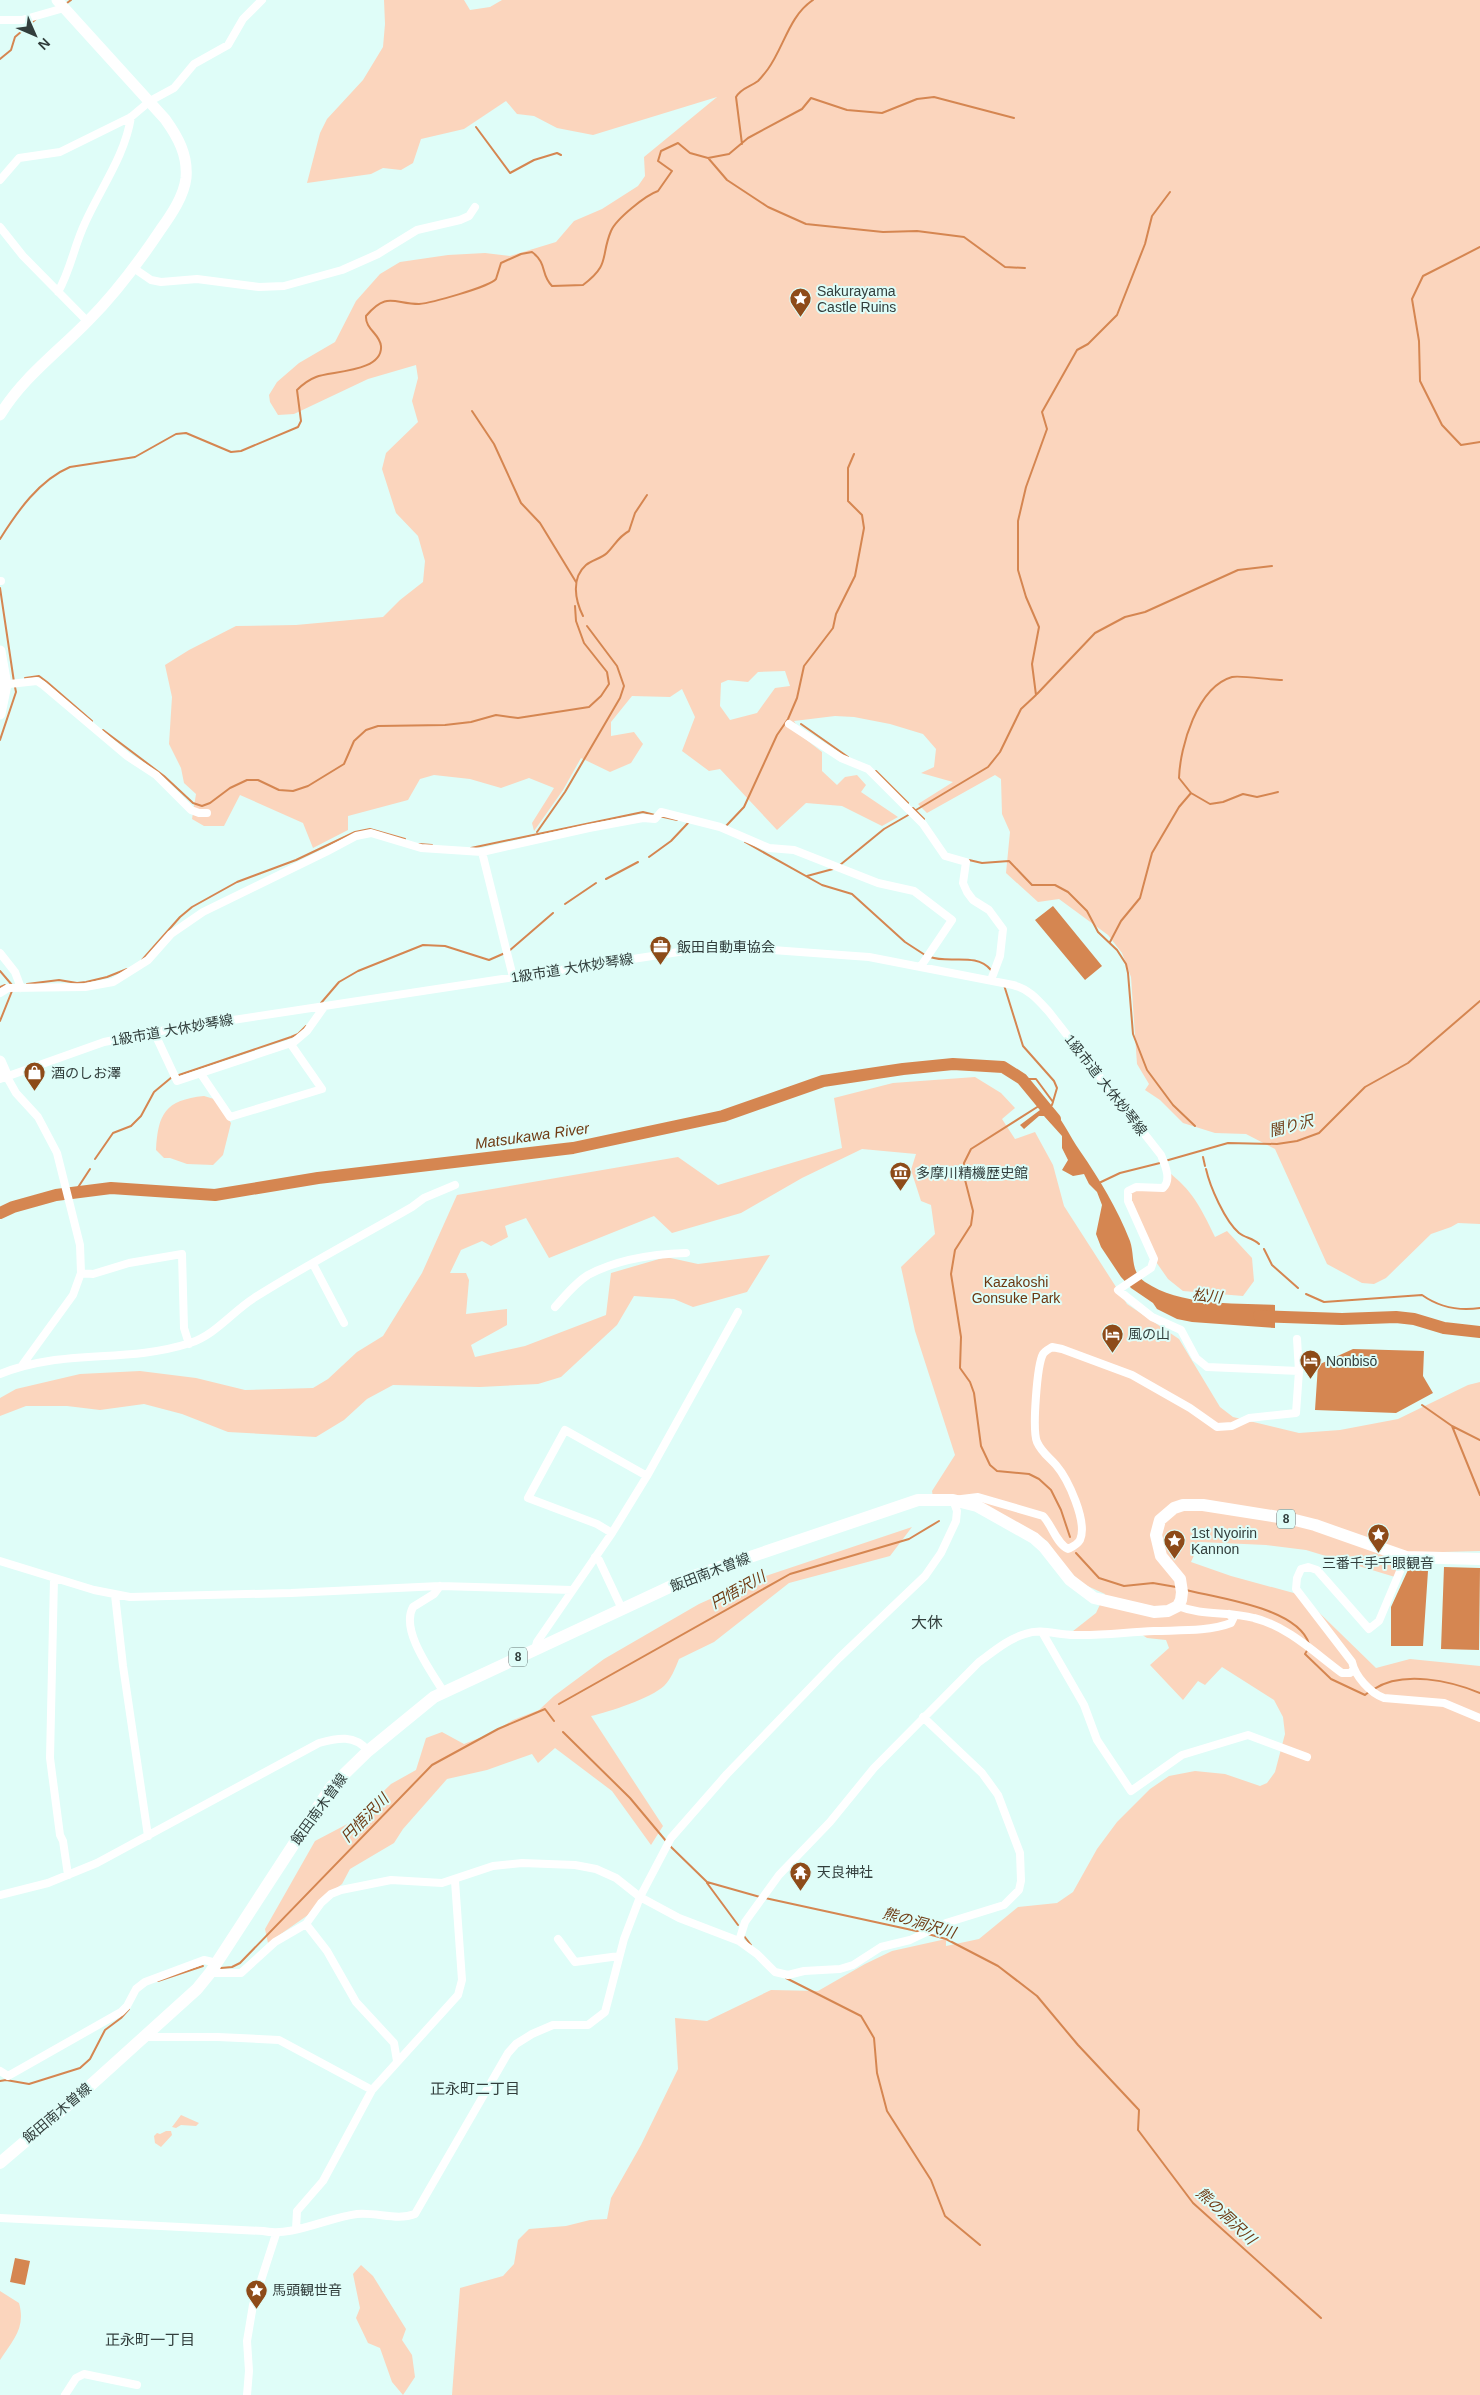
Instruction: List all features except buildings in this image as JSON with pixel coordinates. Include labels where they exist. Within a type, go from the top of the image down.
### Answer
[{"type":"main road","name":"飯田南木曽線","points":[[0,2163],[184,2002],[213,1968],[331,1787],[368,1751],[443,1691],[691,1577],[918,1500],[953,1500],[977,1506],[1034,1538],[1044,1547],[1070,1580],[1094,1598],[1154,1612],[1168,1611],[1179,1603]]},
{"type":"main road","name":"8","points":[[1179,1603],[1182,1592],[1180,1579],[1161,1556],[1156,1535],[1160,1520],[1174,1508],[1183,1505],[1203,1505],[1315,1525],[1406,1557],[1480,1558]]},
{"type":"street","points":[[0,180],[19,158],[60,152],[131,117],[150,100],[174,88],[194,64],[228,45],[243,19],[262,0]]},
{"type":"street","points":[[0,20],[22,20],[61,4],[150,100],[178,138],[185,156],[186,179],[176,206],[135,269],[88,322],[24,383],[0,415]]},
{"type":"street","points":[[58,292],[69,273],[84,224],[118,157],[130,128],[131,117]]},
{"type":"street","points":[[135,269],[151,280],[161,282],[197,279],[259,286],[284,286],[342,270],[378,254],[417,230],[460,220],[469,216],[474,207]]},
{"type":"street","points":[[0,228],[4,235],[88,322]]},
{"type":"street","points":[[0,651],[8,685],[0,714]]},
{"type":"street","points":[[8,685],[37,681],[127,756],[156,775],[190,810],[206,813]]},
{"type":"street","points":[[789,724],[841,758],[868,769],[912,812],[945,856],[966,862],[963,883],[967,892],[973,900],[989,910],[1003,929],[1002,945],[994,980]]},
{"type":"street","points":[[0,993],[16,987],[86,987],[112,982],[148,960],[172,934],[203,912],[356,836],[371,833],[421,848],[482,852],[589,828],[644,818],[654,819],[660,812],[724,828],[769,848],[794,850],[840,870],[878,883],[914,891],[952,920],[923,963]]},
{"type":"street","points":[[482,852],[513,977]]},
{"type":"street","name":"1級市道 大休妙琴線","points":[[3,1078],[104,1042],[154,1032],[718,946],[869,957],[923,963],[1021,987],[1034,995],[1161,1156],[1167,1180],[1163,1188],[1136,1187],[1128,1191],[1127,1196],[1154,1259],[1151,1268],[1118,1290],[1142,1311],[1181,1330],[1196,1358],[1207,1368],[1299,1371]]},
{"type":"street","points":[[0,953],[16,987]]},
{"type":"street","points":[[154,1032],[177,1081],[290,1043],[307,1031],[324,1006]]},
{"type":"street","points":[[201,1074],[230,1117],[322,1089],[290,1043]]},
{"type":"street","points":[[0,1061],[3,1078],[40,1121],[57,1153],[80,1245],[81,1273],[74,1295],[23,1364]]},
{"type":"street","points":[[0,1374],[23,1364],[62,1358],[145,1354],[189,1344],[205,1338],[239,1308],[412,1207],[424,1198],[455,1185]]},
{"type":"street","points":[[554,1307],[587,1276],[605,1268],[656,1254],[686,1253]]},
{"type":"street","points":[[81,1273],[93,1274],[129,1263],[182,1254],[184,1328],[189,1344]]},
{"type":"street","points":[[313,1264],[344,1323]]},
{"type":"street","points":[[535,1649],[537,1642],[612,1533],[647,1476],[738,1312]]},
{"type":"street","points":[[0,2218],[263,2230],[276,2234],[357,2214],[406,2217],[415,2214],[508,2053],[516,2044],[532,2034],[553,2025],[588,2025],[597,2020],[608,2006],[619,1956],[640,1898],[671,1838],[727,1774],[839,1658],[925,1576],[940,1553],[956,1521],[957,1511],[953,1500],[978,1497],[1043,1516],[1048,1520],[1062,1544],[1068,1549],[1076,1545],[1080,1539],[1081,1520],[1068,1482],[1055,1464],[1044,1455],[1035,1436],[1038,1374],[1042,1355],[1052,1347],[1132,1375],[1190,1408],[1217,1427],[1232,1426],[1249,1418],[1296,1413],[1299,1371],[1297,1339]]},
{"type":"street","points":[[612,1533],[597,1524],[528,1498],[565,1430],[647,1476]]},
{"type":"street","points":[[595,1556],[599,1560],[622,1609]]},
{"type":"street","points":[[1406,1557],[1379,1621],[1372,1628],[1369,1628],[1317,1570],[1302,1569],[1296,1578],[1296,1589],[1352,1662],[1354,1669],[1376,1695],[1384,1698],[1444,1703],[1480,1718]]},
{"type":"street","points":[[0,1561],[115,1595],[130,1597],[291,1594],[440,1586],[572,1590]]},
{"type":"street","points":[[54,1578],[50,1758],[60,1835],[63,1841],[68,1875]]},
{"type":"street","points":[[440,1586],[434,1594],[413,1607],[409,1616],[409,1623],[411,1631],[443,1691]]},
{"type":"street","points":[[115,1595],[123,1666],[148,1836]]},
{"type":"street","points":[[1179,1603],[1194,1613],[1229,1614],[1253,1618],[1273,1625],[1312,1650],[1342,1673],[1350,1673],[1354,1669]]},
{"type":"street","points":[[739,1941],[745,1922],[779,1875],[830,1822],[874,1768],[979,1662],[1024,1634],[1052,1631],[1068,1635],[1109,1636],[1138,1632],[1196,1629],[1231,1623],[1233,1619],[1229,1614]]},
{"type":"street","points":[[1042,1632],[1084,1705],[1097,1740],[1131,1791],[1182,1755],[1248,1735],[1307,1756]]},
{"type":"street","points":[[0,2072],[8,2076],[121,2012],[136,1989],[145,1982],[204,1960],[213,1968],[241,1973],[275,1942],[306,1924],[321,1903],[331,1894],[341,1890],[391,1880],[442,1883],[455,1881],[493,1866],[522,1863],[575,1865],[596,1869],[616,1878],[640,1898],[679,1918],[739,1941],[757,1954],[775,1972],[788,1974],[804,1971],[840,1970],[862,1961],[880,1946],[921,1936],[946,1923],[1004,1905],[1019,1890],[1020,1853],[998,1795],[982,1773],[923,1717]]},
{"type":"street","points":[[0,1895],[48,1883],[97,1863],[320,1743],[341,1737],[357,1742],[368,1751]]},
{"type":"street","points":[[296,2229],[297,2211],[323,2181],[372,2090],[458,1995],[462,1980],[455,1881]]},
{"type":"street","points":[[306,1924],[327,1951],[356,2002],[394,2043],[397,2061]]},
{"type":"street","points":[[558,1939],[575,1962],[619,1956]]},
{"type":"street","points":[[145,2037],[246,2037],[279,2040],[372,2090]]},
{"type":"street","points":[[247,2395],[249,2371],[247,2341],[253,2305],[276,2234]]},
{"type":"street","points":[[65,2395],[76,2378],[84,2374],[137,2385]]},
{"type":"green space","points":[[384,0],[464,0],[470,10],[490,7],[502,0],[1480,0],[1480,1224],[1458,1223],[1431,1234],[1386,1278],[1374,1284],[1362,1283],[1327,1264],[1275,1149],[1246,1134],[1215,1133],[1183,1123],[1160,1100],[1145,1090],[1149,1084],[1137,1064],[1131,977],[1122,953],[1108,935],[1059,899],[1038,902],[1006,873],[1010,832],[1002,814],[1001,779],[995,775],[927,813],[918,804],[953,782],[921,773],[934,767],[936,749],[923,734],[890,724],[854,717],[835,716],[794,721],[804,738],[822,752],[822,771],[837,785],[845,777],[857,775],[866,785],[861,792],[898,817],[882,826],[842,806],[806,803],[777,830],[720,769],[709,771],[682,751],[695,717],[682,689],[670,697],[632,696],[611,722],[611,736],[634,732],[643,744],[631,763],[610,772],[581,758],[563,790],[534,831],[532,823],[554,788],[529,778],[501,788],[470,779],[434,775],[420,779],[408,800],[348,816],[348,830],[313,848],[303,823],[240,795],[224,826],[204,826],[192,819],[196,794],[184,783],[181,768],[169,744],[172,697],[165,665],[189,650],[236,626],[296,625],[383,617],[400,600],[423,582],[425,561],[418,536],[396,513],[382,469],[386,453],[418,422],[412,401],[418,378],[416,365],[368,379],[294,414],[278,415],[270,402],[269,395],[277,382],[299,363],[335,342],[356,301],[380,274],[400,262],[448,255],[485,253],[510,256],[556,242],[574,221],[602,209],[638,186],[645,176],[644,157],[717,97],[593,135],[557,128],[534,116],[517,114],[506,101],[464,129],[421,139],[413,163],[401,170],[383,168],[371,174],[307,183],[320,133],[327,119],[363,80],[383,47],[385,24]],"holes":[[[785,671],[790,686],[775,688],[757,713],[730,720],[720,706],[721,683],[728,680],[748,682],[758,672]]]},
{"type":"green space","name":"Kazakoshi Gonsuke Park","points":[[975,1077],[1001,1093],[1015,1108],[1002,1119],[1015,1139],[1035,1132],[1053,1165],[1064,1206],[1127,1304],[1179,1339],[1220,1407],[1233,1417],[1299,1433],[1340,1430],[1398,1419],[1468,1385],[1480,1382],[1480,1551],[1406,1553],[1395,1577],[1306,1550],[1266,1545],[1200,1542],[1191,1562],[1231,1576],[1301,1595],[1376,1668],[1410,1659],[1480,1666],[1480,2395],[452,2395],[460,2288],[503,2276],[514,2264],[518,2240],[529,2229],[566,2226],[590,2220],[607,2219],[611,2198],[641,2145],[678,2069],[675,2018],[707,2021],[771,1990],[818,1991],[892,1951],[946,1939],[946,1946],[979,1939],[1018,1907],[1057,1903],[1073,1892],[1097,1849],[1117,1822],[1150,1789],[1169,1776],[1195,1771],[1225,1774],[1260,1786],[1267,1783],[1275,1772],[1285,1734],[1283,1717],[1274,1700],[1222,1667],[1205,1685],[1198,1681],[1183,1700],[1150,1665],[1169,1648],[1166,1640],[1147,1638],[1138,1632],[1068,1635],[1096,1613],[1105,1594],[1083,1584],[1068,1570],[1047,1541],[979,1502],[956,1497],[933,1497],[932,1491],[955,1455],[915,1331],[901,1267],[935,1234],[931,1205],[921,1201],[911,1170],[916,1154],[862,1149],[802,1178],[741,1213],[672,1233],[654,1216],[549,1258],[526,1218],[505,1226],[508,1237],[491,1246],[482,1241],[461,1250],[450,1273],[466,1273],[469,1280],[466,1314],[507,1309],[507,1325],[471,1345],[475,1357],[525,1346],[606,1315],[611,1273],[666,1257],[698,1264],[770,1255],[747,1292],[693,1307],[674,1299],[634,1296],[617,1325],[561,1377],[538,1384],[480,1387],[393,1385],[367,1399],[344,1420],[316,1437],[228,1432],[182,1414],[144,1404],[100,1410],[67,1406],[26,1406],[0,1416],[0,1398],[16,1389],[80,1374],[140,1371],[196,1378],[245,1390],[313,1388],[328,1379],[357,1352],[383,1336],[422,1273],[457,1195],[678,1157],[718,1185],[842,1148],[834,1098],[893,1083]]},
{"type":"green space","points":[[204,1096],[214,1099],[231,1123],[223,1155],[213,1165],[187,1164],[170,1158],[164,1158],[156,1150],[159,1127],[166,1111],[180,1101]]},
{"type":"green space","points":[[1166,1170],[1183,1185],[1195,1200],[1215,1237],[1227,1231],[1252,1258],[1254,1281],[1243,1296],[1183,1291],[1168,1279],[1154,1259],[1128,1191],[1163,1188]]},
{"type":"green space","points":[[912,1527],[890,1556],[789,1583],[714,1642],[679,1659],[669,1680],[658,1691],[629,1704],[591,1716],[663,1826],[651,1845],[612,1791],[555,1748],[538,1763],[532,1754],[487,1770],[447,1779],[403,1829],[394,1843],[350,1869],[342,1884],[326,1896],[308,1915],[268,1943],[265,1929],[315,1841],[353,1821],[391,1784],[416,1770],[426,1738],[442,1732],[464,1744],[492,1733],[513,1720],[539,1710],[554,1696],[604,1659],[699,1604],[748,1582]]},
{"type":"green space","points":[[181,2115],[199,2123],[196,2126],[181,2125],[176,2128],[172,2127]]},
{"type":"green space","points":[[171,2131],[172,2135],[161,2147],[155,2143],[154,2136],[157,2133],[160,2134]]},
{"type":"green space","points":[[361,2265],[373,2276],[406,2329],[402,2340],[412,2355],[415,2377],[403,2395],[392,2382],[380,2348],[368,2343],[356,2318],[360,2308],[353,2274]]},
{"type":"green space","points":[[0,2291],[19,2303],[21,2320],[14,2340],[0,2360]]},
{"type":"shaded area","points":[[1053,906],[1102,966],[1085,980],[1035,920]]},
{"type":"shaded area","points":[[1048,1104],[1061,1121],[1114,1206],[1130,1241],[1135,1269],[1140,1278],[1159,1290],[1191,1299],[1208,1302],[1275,1305],[1275,1328],[1192,1322],[1177,1319],[1157,1309],[1153,1303],[1131,1288],[1121,1277],[1101,1247],[1096,1234],[1102,1205],[1097,1192],[1089,1184],[1084,1174],[1073,1176],[1062,1170],[1068,1160],[1062,1148],[1062,1136],[1044,1116],[1039,1116],[1024,1129],[1020,1125]]},
{"type":"shaded area","points":[[1353,1349],[1424,1351],[1423,1376],[1433,1393],[1396,1413],[1315,1410],[1318,1365]]},
{"type":"shaded area","points":[[1444,1567],[1480,1568],[1479,1650],[1441,1649]]},
{"type":"shaded area","points":[[1408,1570],[1428,1571],[1423,1646],[1391,1646],[1391,1607]]},
{"type":"shaded area","points":[[15,2258],[30,2261],[25,2285],[10,2282]]},
{"type":"waterway","points":[[67,3],[71,0]]},
{"type":"waterway","points":[[742,144],[736,97],[743,90],[758,81],[764,74],[774,60],[792,23],[798,14],[813,0]]},
{"type":"waterway","points":[[0,59],[11,50],[15,37],[36,19]]},
{"type":"waterway","points":[[0,539],[21,508],[39,488],[48,480],[70,467],[135,457],[176,434],[186,433],[231,452],[241,451],[298,427],[301,421],[297,390],[301,386],[316,377],[366,366],[379,355],[380,342],[366,321],[366,316],[373,308],[385,301],[419,304],[472,290],[496,279],[501,263],[521,254],[532,252],[540,261],[548,282],[552,286],[583,285],[592,278],[601,266],[614,226],[632,208],[646,197],[658,191],[672,171],[658,161],[661,151],[678,143],[690,153],[708,158],[729,154],[748,138],[802,109],[811,98],[847,110],[882,113],[917,99],[934,97],[1014,118]]},
{"type":"waterway","points":[[476,127],[510,173],[534,160],[557,153],[561,155]]},
{"type":"waterway","points":[[709,159],[727,180],[768,207],[806,224],[883,232],[917,231],[964,237],[1005,267],[1025,268]]},
{"type":"waterway","points":[[916,810],[988,767],[1000,752],[1021,709],[1036,695],[1032,664],[1039,627],[1026,597],[1018,570],[1018,521],[1026,487],[1047,429],[1042,412],[1077,350],[1088,344],[1117,315],[1145,244],[1152,216],[1170,192]]},
{"type":"waterway","points":[[1480,247],[1423,276],[1412,299],[1419,341],[1420,381],[1442,425],[1461,445],[1480,442]]},
{"type":"waterway","points":[[472,411],[494,444],[521,503],[540,523],[576,582]]},
{"type":"waterway","points":[[726,826],[744,807],[777,735],[788,719],[797,698],[804,666],[833,628],[836,614],[855,576],[864,528],[862,515],[848,501],[848,468],[854,454]]},
{"type":"waterway","points":[[583,616],[576,596],[576,583],[581,570],[586,565],[605,555],[619,538],[629,531],[635,513],[647,495]]},
{"type":"waterway","points":[[1037,694],[1095,633],[1125,617],[1145,612],[1238,570],[1272,566]]},
{"type":"waterway","points":[[0,588],[14,682]]},
{"type":"waterway","points":[[103,730],[164,776],[193,803],[202,806],[210,803],[230,788],[247,780],[258,780],[279,790],[293,791],[308,786],[344,764],[354,741],[366,730],[378,726],[445,725],[471,722],[496,715],[518,718],[589,707],[601,696],[609,684],[607,672],[584,643],[576,621],[575,606]]},
{"type":"waterway","points":[[537,832],[565,792],[620,698],[624,686],[617,666],[587,626]]},
{"type":"waterway","points":[[25,678],[39,676],[92,721]]},
{"type":"waterway","points":[[1278,792],[1257,797],[1243,794],[1223,802],[1210,804],[1191,793],[1179,778],[1187,735],[1200,705],[1209,693],[1220,683],[1232,677],[1282,680]]},
{"type":"waterway","points":[[0,740],[16,692],[15,687]]},
{"type":"waterway","points":[[801,724],[848,757]]},
{"type":"waterway","points":[[876,771],[908,803]]},
{"type":"waterway","points":[[1110,942],[1121,921],[1140,898],[1152,853],[1179,807],[1191,793]]},
{"type":"waterway","points":[[913,808],[924,819]]},
{"type":"waterway","points":[[471,848],[643,812],[655,815]]},
{"type":"waterway","points":[[840,865],[884,829],[910,814]]},
{"type":"waterway","points":[[659,816],[677,820]]},
{"type":"waterway","points":[[649,857],[671,841],[688,823]]},
{"type":"waterway","points":[[142,960],[180,917],[192,907],[237,882],[296,860],[355,832],[370,829],[405,839]]},
{"type":"waterway","points":[[745,842],[822,885],[852,894],[905,942],[925,955]]},
{"type":"waterway","points":[[419,844],[432,845]]},
{"type":"waterway","points":[[969,860],[982,863],[1009,861],[1032,885],[1055,885],[1068,892],[1087,911],[1098,932],[1117,950],[1126,964],[1133,1034],[1147,1070],[1173,1105],[1195,1126]]},
{"type":"waterway","points":[[606,879],[638,862]]},
{"type":"waterway","points":[[807,876],[833,869]]},
{"type":"waterway","points":[[565,904],[596,883]]},
{"type":"waterway","points":[[509,951],[553,913]]},
{"type":"waterway","points":[[321,1003],[339,982],[358,971],[423,945],[445,946],[489,960],[505,953]]},
{"type":"waterway","points":[[930,957],[978,961],[991,970]]},
{"type":"waterway","points":[[27,984],[59,980],[77,983],[86,982],[107,977],[127,969]]},
{"type":"waterway","points":[[0,971],[12,985]]},
{"type":"waterway","points":[[0,987],[5,985]]},
{"type":"waterway","points":[[1004,985],[1023,1046],[1054,1081],[1057,1088],[1052,1105],[1049,1107]]},
{"type":"waterway","points":[[0,1021],[12,991]]},
{"type":"waterway","name":"闇り沢","points":[[1165,1161],[1228,1143],[1277,1144],[1297,1141],[1319,1133],[1365,1087],[1408,1063],[1480,1001]]},
{"type":"waterway","points":[[176,1076],[291,1037],[298,1034],[306,1026]]},
{"type":"waterway","name":"Matsukawa River","points":[[0,1213],[13,1207],[56,1195],[111,1188],[215,1195],[318,1178],[573,1148],[723,1116],[823,1081],[903,1069],[953,1064],[1003,1067],[1022,1079],[1055,1119]]},
{"type":"waterway","points":[[95,1159],[113,1133],[131,1126],[141,1116],[154,1092],[172,1077]]},
{"type":"waterway","points":[[1022,1079],[1036,1079],[1053,1102]]},
{"type":"waterway","points":[[1042,1104],[971,1149],[964,1163],[963,1172],[973,1211],[971,1225],[955,1250],[951,1274],[961,1337],[960,1368],[970,1382],[974,1393],[981,1446],[990,1465],[997,1471],[1029,1474],[1039,1479],[1051,1490],[1061,1510],[1070,1537]]},
{"type":"waterway","points":[[1203,1157],[1205,1166]]},
{"type":"waterway","name":"闇り沢","points":[[1101,1182],[1120,1173],[1160,1163]]},
{"type":"waterway","points":[[75,1192],[90,1169]]},
{"type":"waterway","points":[[1206,1169],[1211,1185],[1228,1220],[1239,1233],[1259,1244]]},
{"type":"waterway","points":[[1264,1249],[1272,1265],[1298,1288]]},
{"type":"waterway","points":[[1306,1294],[1324,1302],[1422,1295],[1435,1303],[1450,1307],[1480,1308]]},
{"type":"waterway","name":"松川","points":[[1259,1316],[1342,1319],[1396,1317],[1414,1319],[1444,1328],[1480,1332]]},
{"type":"waterway","points":[[1422,1405],[1452,1426],[1480,1440]]},
{"type":"waterway","points":[[1452,1426],[1480,1495]]},
{"type":"waterway","name":"円悟沢川","points":[[559,1704],[790,1574],[909,1539],[939,1521]]},
{"type":"waterway","points":[[1076,1553],[1099,1578],[1124,1586],[1153,1583],[1176,1587]]},
{"type":"waterway","points":[[1186,1590],[1236,1601],[1274,1613],[1290,1622],[1302,1632],[1309,1644]]},
{"type":"waterway","points":[[1308,1649],[1305,1654],[1331,1679],[1365,1695],[1370,1691]]},
{"type":"waterway","points":[[1374,1689],[1386,1683],[1399,1680],[1427,1679],[1441,1681],[1480,1693]]},
{"type":"waterway","name":"円悟沢川","points":[[221,1968],[232,1967],[240,1963],[432,1765],[498,1729],[545,1709],[554,1721]]},
{"type":"waterway","name":"熊の洞沢川","points":[[563,1732],[630,1798],[666,1841]]},
{"type":"waterway","name":"熊の洞沢川","points":[[669,1845],[707,1882],[760,1897]]},
{"type":"waterway","points":[[707,1883],[738,1925]]},
{"type":"waterway","name":"熊の洞沢川","points":[[765,1898],[921,1932]]},
{"type":"waterway","name":"熊の洞沢川","points":[[928,1934],[946,1939],[998,1966],[1037,1996],[1078,2045],[1139,2110],[1138,2130],[1193,2203],[1321,2318]]},
{"type":"waterway","points":[[744,1936],[751,1945]]},
{"type":"waterway","name":"円悟沢川","points":[[158,1981],[203,1966]]},
{"type":"waterway","points":[[786,1978],[861,2016],[874,2038],[877,2073],[887,2111],[931,2180],[945,2216],[980,2245]]},
{"type":"waterway","name":"円悟沢川","points":[[0,2081],[6,2080],[29,2084],[80,2068],[90,2059],[105,2030],[121,2018],[129,2009]]},
{"type":"place","name":"Sakurayama Castle Ruins","points":[[801,318]]},
{"type":"place","name":"飯田自動車協会","points":[[661,966]]},
{"type":"place","name":"酒のしお澤","points":[[35,1092]]},
{"type":"place","name":"多摩川精機歴史館","points":[[900,1192]]},
{"type":"place","name":"風の山","points":[[1112,1353]]},
{"type":"place","name":"Nonbisō","points":[[1310,1380]]},
{"type":"place","name":"三番千手千眼観音","points":[[1378,1554]]},
{"type":"place","name":"1st Nyoirin Kannon","points":[[1175,1560]]},
{"type":"place","name":"天良神社","points":[[801,1891]]},
{"type":"place","name":"馬頭観世音","points":[[256,2309]]},
{"type":"district","name":"大休","points":[[927,1622]]},
{"type":"district","name":"正永町二丁目","points":[[475,2089]]},
{"type":"district","name":"正永町一丁目","points":[[150,2340]]}]
